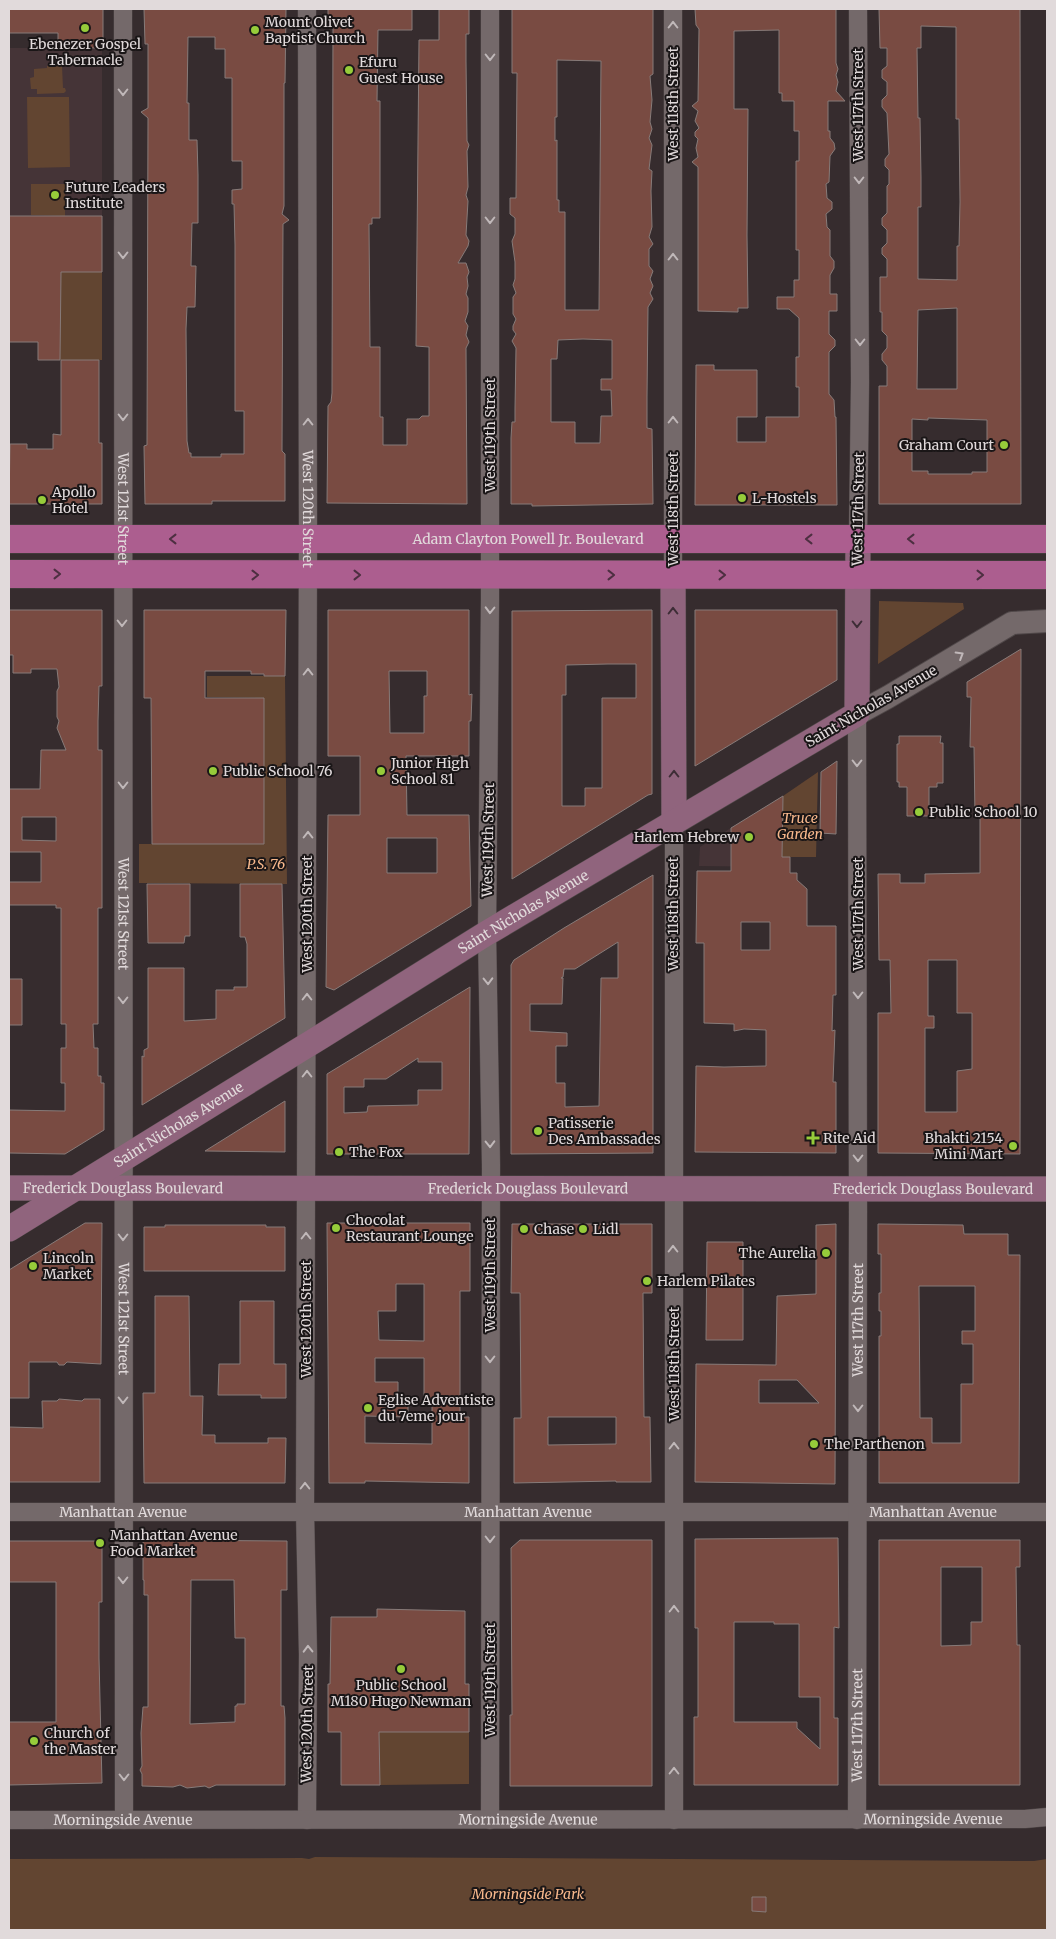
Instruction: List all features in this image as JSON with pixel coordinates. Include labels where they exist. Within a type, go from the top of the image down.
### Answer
[{"type":"main road","name":"Adam Clayton Powell Jr. Boulevard","points":[[9,539],[1047,539]]},
{"type":"main road","name":"West 117th Street","points":[[857,714],[858,539]]},
{"type":"main road","points":[[9,574],[1047,575]]},
{"type":"main road","name":"West 118th Street","points":[[673,575],[674,822]]},
{"type":"main road","name":"Saint Nicholas Avenue","points":[[9,1229],[487,933],[857,714]]},
{"type":"main road","name":"Frederick Douglass Boulevard","points":[[9,1188],[1047,1189]]},
{"type":"street","name":"West 121st Street","points":[[123,9],[124,1820]]},
{"type":"street","name":"West 120th Street","points":[[307,9],[308,575],[305,1512],[308,1654],[307,1820]]},
{"type":"street","name":"West 119th Street","points":[[490,9],[490,575],[487,933],[491,1189],[490,1820]]},
{"type":"street","name":"West 118th Street","points":[[673,9],[673,575]]},
{"type":"street","name":"West 117th Street","points":[[858,9],[860,382],[858,539]]},
{"type":"street","name":"Saint Nicholas Avenue","points":[[857,714],[1012,623],[1047,622]]},
{"type":"street","name":"West 117th Street","points":[[857,714],[857,1820]]},
{"type":"street","name":"West 118th Street","points":[[674,822],[674,1820]]},
{"type":"street","name":"Manhattan Avenue","points":[[9,1512],[1047,1512]]},
{"type":"street","name":"Morningside Avenue","points":[[9,1820],[857,1820],[1026,1819],[1047,1817]]},
{"type":"shaded area","name":"Future Leaders Institute","points":[[9,48],[102,48],[102,360],[38,360],[38,342],[9,342]]},
{"type":"shaded area","name":"Harlem Hebrew","points":[[783,796],[783,867],[699,866],[700,847]]},
{"type":"green space","points":[[47,66],[62,66],[63,88],[66,91],[64,93],[37,94],[37,89],[31,89],[30,78],[34,77],[34,69],[47,68]]},
{"type":"green space","points":[[27,97],[69,97],[70,167],[28,168]]},
{"type":"green space","points":[[31,184],[65,184],[65,216],[31,215]]},
{"type":"green space","points":[[61,272],[102,272],[102,360],[60,360]]},
{"type":"green space","points":[[879,601],[963,603],[964,609],[878,664]]},
{"type":"green space","name":"P.S. 76","points":[[207,676],[285,676],[287,884],[139,883],[139,844],[264,844],[264,698],[207,697]]},
{"type":"green space","name":"Truce Garden","points":[[818,772],[816,857],[782,857],[783,796]]},
{"type":"green space","points":[[379,1732],[469,1732],[469,1784],[380,1785]]},
{"type":"green space","name":"Morningside Park","points":[[315,1857],[1034,1861],[1047,1859],[1047,1930],[9,1930],[9,1859],[309,1859]]},
{"type":"building","points":[[9,9],[103,9],[103,44],[99,44],[99,48],[62,48],[62,45],[58,43],[58,33],[9,33]]},
{"type":"building","points":[[144,9],[286,9],[284,206],[282,214],[289,220],[283,224],[282,451],[285,454],[285,501],[212,501],[212,504],[145,504],[144,446],[147,445],[148,118],[141,112],[148,108],[148,44],[145,44]],"holes":[[[188,37],[215,37],[215,49],[225,49],[225,78],[232,78],[232,161],[242,161],[242,189],[232,190],[232,204],[234,204],[235,245],[235,411],[244,411],[244,454],[221,454],[221,457],[191,457],[187,441],[186,329],[187,307],[195,307],[196,266],[191,266],[192,223],[198,223],[198,175],[197,140],[189,140],[189,103],[187,103]]]},
{"type":"building","points":[[328,9],[412,9],[412,30],[378,30],[377,101],[380,101],[380,218],[372,218],[372,224],[369,224],[370,347],[380,347],[380,417],[383,417],[383,445],[407,445],[407,419],[419,419],[422,416],[429,416],[429,347],[416,346],[419,40],[439,40],[439,9],[469,9],[469,34],[466,34],[467,141],[469,145],[467,151],[468,187],[466,195],[468,201],[466,235],[469,241],[458,263],[466,263],[469,272],[466,294],[468,298],[468,312],[465,321],[468,326],[466,335],[469,342],[466,348],[467,504],[327,503],[328,406],[331,402],[332,393],[333,22],[328,22]]},
{"type":"building","points":[[512,9],[653,9],[653,74],[650,76],[652,100],[650,122],[652,129],[649,138],[652,145],[649,169],[652,171],[652,227],[649,237],[653,244],[649,249],[649,266],[653,271],[650,279],[653,286],[650,293],[653,299],[648,307],[647,428],[652,429],[653,504],[532,506],[532,504],[511,504],[511,438],[512,422],[515,422],[516,348],[512,341],[516,334],[513,330],[516,319],[513,314],[513,297],[516,293],[513,285],[515,262],[512,241],[515,234],[515,218],[510,214],[510,198],[516,198],[517,73],[512,73]],"holes":[[[557,60],[601,61],[599,310],[565,310],[565,212],[559,212],[559,200],[557,200],[557,140],[555,141]],[[558,340],[612,340],[612,379],[601,379],[601,390],[611,390],[612,416],[601,416],[600,443],[575,443],[575,422],[551,422],[551,359],[557,359]]]},
{"type":"building","points":[[695,9],[836,9],[836,63],[838,69],[836,75],[838,82],[836,91],[845,101],[828,101],[828,131],[830,131],[830,138],[834,143],[835,149],[830,156],[829,182],[826,184],[827,198],[832,202],[832,209],[826,214],[827,227],[830,230],[830,256],[834,261],[834,268],[830,275],[830,294],[837,294],[837,311],[829,311],[829,334],[835,340],[835,346],[829,352],[829,394],[834,400],[836,417],[837,505],[695,505],[696,365],[714,365],[714,370],[757,370],[757,417],[737,417],[737,442],[766,442],[766,417],[799,417],[796,357],[799,357],[799,318],[789,309],[777,309],[777,297],[794,297],[794,280],[799,280],[799,250],[796,250],[796,161],[799,161],[799,131],[794,131],[794,101],[782,101],[782,93],[779,93],[779,30],[734,31],[734,109],[748,109],[748,308],[738,308],[738,312],[698,311],[698,167],[692,162],[698,157],[696,148],[698,139],[695,136],[695,132],[699,128],[695,121],[698,111],[692,106],[698,101],[699,29],[696,25]]},
{"type":"building","points":[[879,9],[1020,9],[1021,504],[879,504],[879,386],[887,386],[887,366],[882,360],[882,354],[887,348],[887,336],[882,331],[880,277],[887,277],[887,259],[882,254],[882,248],[887,243],[887,230],[882,225],[882,218],[887,213],[887,186],[889,184],[889,170],[885,166],[885,159],[889,154],[887,113],[882,107],[882,100],[887,95],[887,82],[882,78],[882,70],[887,66],[887,48],[880,48]],"holes":[[[921,26],[956,27],[956,119],[959,119],[960,202],[957,280],[918,279],[918,207],[921,207],[921,177],[917,48],[921,48]],[[957,308],[957,389],[917,389],[918,310]],[[928,418],[987,420],[987,472],[928,474],[928,471],[912,471],[912,419],[928,420]]]},
{"type":"building","name":"Future Leaders Institute","points":[[9,216],[102,216],[102,272],[61,272],[60,360],[38,360],[38,342],[9,342]]},
{"type":"building","points":[[61,360],[99,360],[99,443],[102,443],[102,504],[9,504],[10,444],[27,444],[27,449],[53,449],[53,434],[61,435]]},
{"type":"building","points":[[9,610],[102,610],[102,686],[99,686],[98,750],[102,750],[102,908],[98,908],[98,1024],[93,1024],[94,1048],[98,1048],[98,1076],[101,1076],[101,1083],[104,1083],[104,1130],[65,1154],[9,1153],[9,1110],[65,1111],[65,1083],[61,1083],[61,1048],[66,1048],[66,1024],[61,1024],[61,908],[56,908],[56,905],[9,905],[9,882],[41,882],[41,852],[9,852],[9,789],[40,789],[41,750],[66,750],[57,728],[59,721],[57,717],[57,691],[59,687],[57,669],[31,669],[31,673],[13,673],[13,655],[9,655]],"holes":[[[22,817],[56,817],[56,841],[22,840]]]},
{"type":"building","name":"Public School 76","points":[[144,610],[286,610],[285,676],[264,676],[264,674],[251,674],[251,671],[205,671],[205,698],[264,698],[264,844],[152,844],[151,698],[144,698]]},
{"type":"building","points":[[328,610],[469,610],[469,695],[472,694],[471,721],[469,721],[469,756],[406,756],[407,815],[469,815],[471,906],[334,990],[326,987],[328,815],[360,815],[360,756],[328,756]],"holes":[[[389,671],[427,671],[427,696],[424,696],[424,733],[390,733]],[[387,838],[437,838],[437,873],[387,873]]]},
{"type":"building","points":[[652,610],[652,794],[512,879],[512,611]],"holes":[[[636,664],[636,698],[602,698],[602,788],[585,788],[585,806],[562,806],[562,695],[566,695],[566,665]]]},
{"type":"building","points":[[695,610],[837,610],[837,680],[695,766]]},
{"type":"building","points":[[1021,649],[1020,1154],[878,1153],[878,1013],[891,1013],[890,960],[879,960],[878,874],[900,874],[900,883],[925,883],[925,874],[980,873],[980,817],[975,817],[974,747],[970,747],[971,697],[967,697],[967,682]],"holes":[[[928,960],[957,960],[957,1013],[972,1013],[972,1069],[957,1071],[957,1112],[925,1112],[925,1028],[934,1028],[934,1016],[928,1016]]]},
{"type":"building","points":[[899,736],[941,736],[940,743],[943,743],[943,783],[937,783],[937,787],[929,787],[929,816],[907,816],[907,787],[899,787],[899,782],[897,782],[897,744],[899,744]]},
{"type":"building","points":[[837,761],[836,834],[820,833],[821,772]]},
{"type":"building","points":[[783,796],[782,857],[790,857],[790,873],[797,873],[797,880],[807,889],[807,926],[836,926],[836,995],[833,995],[832,1031],[835,1030],[833,1082],[836,1082],[836,1153],[695,1152],[696,1066],[766,1066],[766,1030],[744,1029],[734,1031],[734,1024],[704,1023],[704,943],[696,943],[697,871],[731,871],[731,828]],"holes":[[[741,922],[770,922],[770,950],[741,950]]]},
{"type":"building","points":[[653,875],[653,1153],[511,1154],[511,965],[514,960]],"holes":[[[618,942],[618,978],[601,978],[599,1106],[565,1107],[565,1083],[556,1083],[556,1046],[567,1046],[567,1033],[530,1031],[530,1004],[562,1004],[563,978],[561,978],[563,977],[564,969],[575,969]]]},
{"type":"building","points":[[147,884],[190,884],[190,936],[185,936],[184,943],[148,943]]},
{"type":"building","points":[[240,884],[282,884],[285,1018],[142,1105],[142,1056],[144,1057],[144,1050],[148,1048],[148,968],[184,968],[184,1021],[216,1019],[216,990],[234,990],[234,987],[247,987],[247,944],[245,937],[240,937]]},
{"type":"building","points":[[9,979],[22,979],[22,1025],[9,1025]]},
{"type":"building","points":[[470,987],[469,1154],[327,1154],[327,1074]],"holes":[[[418,1058],[418,1062],[442,1062],[442,1090],[418,1090],[418,1105],[368,1106],[367,1112],[344,1113],[344,1087],[364,1087],[364,1079],[386,1079]]]},
{"type":"building","points":[[285,1101],[285,1152],[205,1151]]},
{"type":"building","points":[[85,1223],[102,1223],[101,1364],[67,1362],[64,1365],[59,1365],[57,1362],[29,1362],[29,1398],[9,1398],[9,1270]]},
{"type":"building","points":[[327,1223],[470,1223],[470,1291],[460,1291],[460,1417],[469,1417],[469,1483],[365,1481],[365,1483],[329,1483]],"holes":[[[396,1284],[424,1284],[424,1341],[379,1340],[378,1311],[396,1311]],[[375,1358],[424,1358],[424,1399],[432,1399],[432,1444],[365,1443],[365,1416],[408,1417],[408,1399],[398,1399],[398,1382],[375,1382]]]},
{"type":"building","points":[[512,1224],[652,1224],[652,1293],[643,1293],[644,1417],[650,1417],[651,1482],[514,1483],[514,1418],[521,1418],[520,1293],[511,1293]],"holes":[[[548,1417],[616,1417],[616,1444],[548,1445]]]},
{"type":"building","points":[[836,1224],[835,1484],[695,1482],[696,1364],[776,1365],[777,1296],[816,1294],[816,1225]],"holes":[[[759,1380],[797,1380],[819,1403],[759,1403]]]},
{"type":"building","points":[[878,1224],[963,1225],[964,1234],[1008,1234],[1008,1255],[1020,1255],[1019,1483],[879,1483],[879,1336],[881,1336],[881,1311],[879,1311],[879,1293],[881,1293],[881,1254],[878,1254]],"holes":[[[919,1286],[975,1286],[975,1331],[962,1331],[962,1344],[973,1344],[973,1384],[961,1384],[961,1443],[932,1443],[932,1418],[920,1418]]]},
{"type":"building","points":[[165,1225],[266,1225],[266,1227],[285,1227],[285,1271],[144,1271],[144,1227],[165,1227]]},
{"type":"building","points":[[707,1242],[743,1242],[743,1340],[706,1340]]},
{"type":"building","points":[[155,1296],[189,1296],[190,1396],[203,1396],[202,1435],[215,1435],[215,1443],[268,1443],[268,1438],[286,1438],[285,1483],[144,1483],[143,1393],[155,1393]]},
{"type":"building","points":[[240,1301],[274,1301],[274,1364],[286,1364],[286,1398],[261,1398],[261,1395],[218,1395],[219,1364],[240,1364]]},
{"type":"building","points":[[59,1399],[82,1401],[84,1399],[100,1399],[100,1482],[9,1482],[9,1427],[43,1428],[42,1401],[57,1401]]},
{"type":"building","points":[[838,1538],[839,1628],[834,1627],[834,1718],[838,1718],[838,1785],[694,1785],[694,1717],[698,1717],[695,1539]],"holes":[[[734,1622],[774,1622],[774,1624],[799,1624],[799,1697],[820,1697],[820,1749],[797,1728],[797,1722],[734,1722]]]},
{"type":"building","points":[[143,1540],[287,1541],[287,1590],[281,1590],[281,1706],[284,1706],[285,1718],[285,1785],[216,1785],[209,1788],[205,1786],[187,1788],[180,1785],[173,1787],[142,1786],[140,1770],[142,1766],[141,1733],[143,1707],[148,1707],[148,1595],[144,1595]],"holes":[[[191,1580],[234,1580],[235,1638],[245,1638],[245,1704],[237,1704],[235,1706],[235,1722],[190,1724]]]},
{"type":"building","points":[[520,1540],[652,1540],[652,1786],[510,1786],[510,1715],[512,1715],[511,1548]]},
{"type":"building","points":[[879,1540],[1020,1540],[1020,1567],[1016,1567],[1017,1645],[1020,1645],[1020,1785],[879,1785]],"holes":[[[941,1567],[982,1567],[982,1622],[971,1622],[971,1645],[941,1646]]]},
{"type":"building","points":[[9,1541],[102,1541],[102,1602],[99,1602],[99,1658],[102,1783],[9,1785],[9,1722],[56,1722],[56,1582],[9,1582]]},
{"type":"building","points":[[377,1609],[465,1611],[465,1684],[469,1684],[469,1732],[379,1732],[380,1785],[341,1785],[341,1732],[328,1732],[331,1617],[377,1617]]},
{"type":"building","points":[[752,1897],[766,1897],[766,1912],[752,1911]]},
{"type":"place","name":"Ebenezer Gospel Tabernacle","points":[[85,28]]},
{"type":"place","name":"Mount Olivet Baptist Church","points":[[255,30]]},
{"type":"place","name":"Efuru Guest House","points":[[349,70]]},
{"type":"place","name":"Future Leaders Institute","points":[[55,195]]},
{"type":"place","name":"Graham Court","points":[[1004,445]]},
{"type":"place","name":"L-Hostels","points":[[742,498]]},
{"type":"place","name":"Apollo Hotel","points":[[42,500]]},
{"type":"place","name":"Public School 76","points":[[213,771]]},
{"type":"place","name":"Junior High School 81","points":[[381,771]]},
{"type":"place","name":"Public School 10","points":[[919,812]]},
{"type":"place","name":"Harlem Hebrew","points":[[749,837]]},
{"type":"place","name":"Patisserie Des Ambassades","points":[[538,1131]]},
{"type":"place","name":"Rite Aid","points":[[813,1138]]},
{"type":"place","name":"Bhakti 2154 Mini Mart","points":[[1013,1146]]},
{"type":"place","name":"The Fox","points":[[339,1152]]},
{"type":"place","name":"Chocolat Restaurant Lounge","points":[[336,1228]]},
{"type":"place","name":"Chase","points":[[524,1229]]},
{"type":"place","name":"Lidl","points":[[583,1229]]},
{"type":"place","name":"The Aurelia","points":[[826,1253]]},
{"type":"place","name":"Lincoln Market","points":[[33,1266]]},
{"type":"place","name":"Harlem Pilates","points":[[647,1281]]},
{"type":"place","name":"Eglise Adventiste du 7eme jour","points":[[368,1408]]},
{"type":"place","name":"The Parthenon","points":[[814,1444]]},
{"type":"place","name":"Manhattan Avenue Food Market","points":[[100,1543]]},
{"type":"place","name":"Public School M180 Hugo Newman","points":[[401,1669]]},
{"type":"place","name":"Church of the Master","points":[[34,1741]]}]
